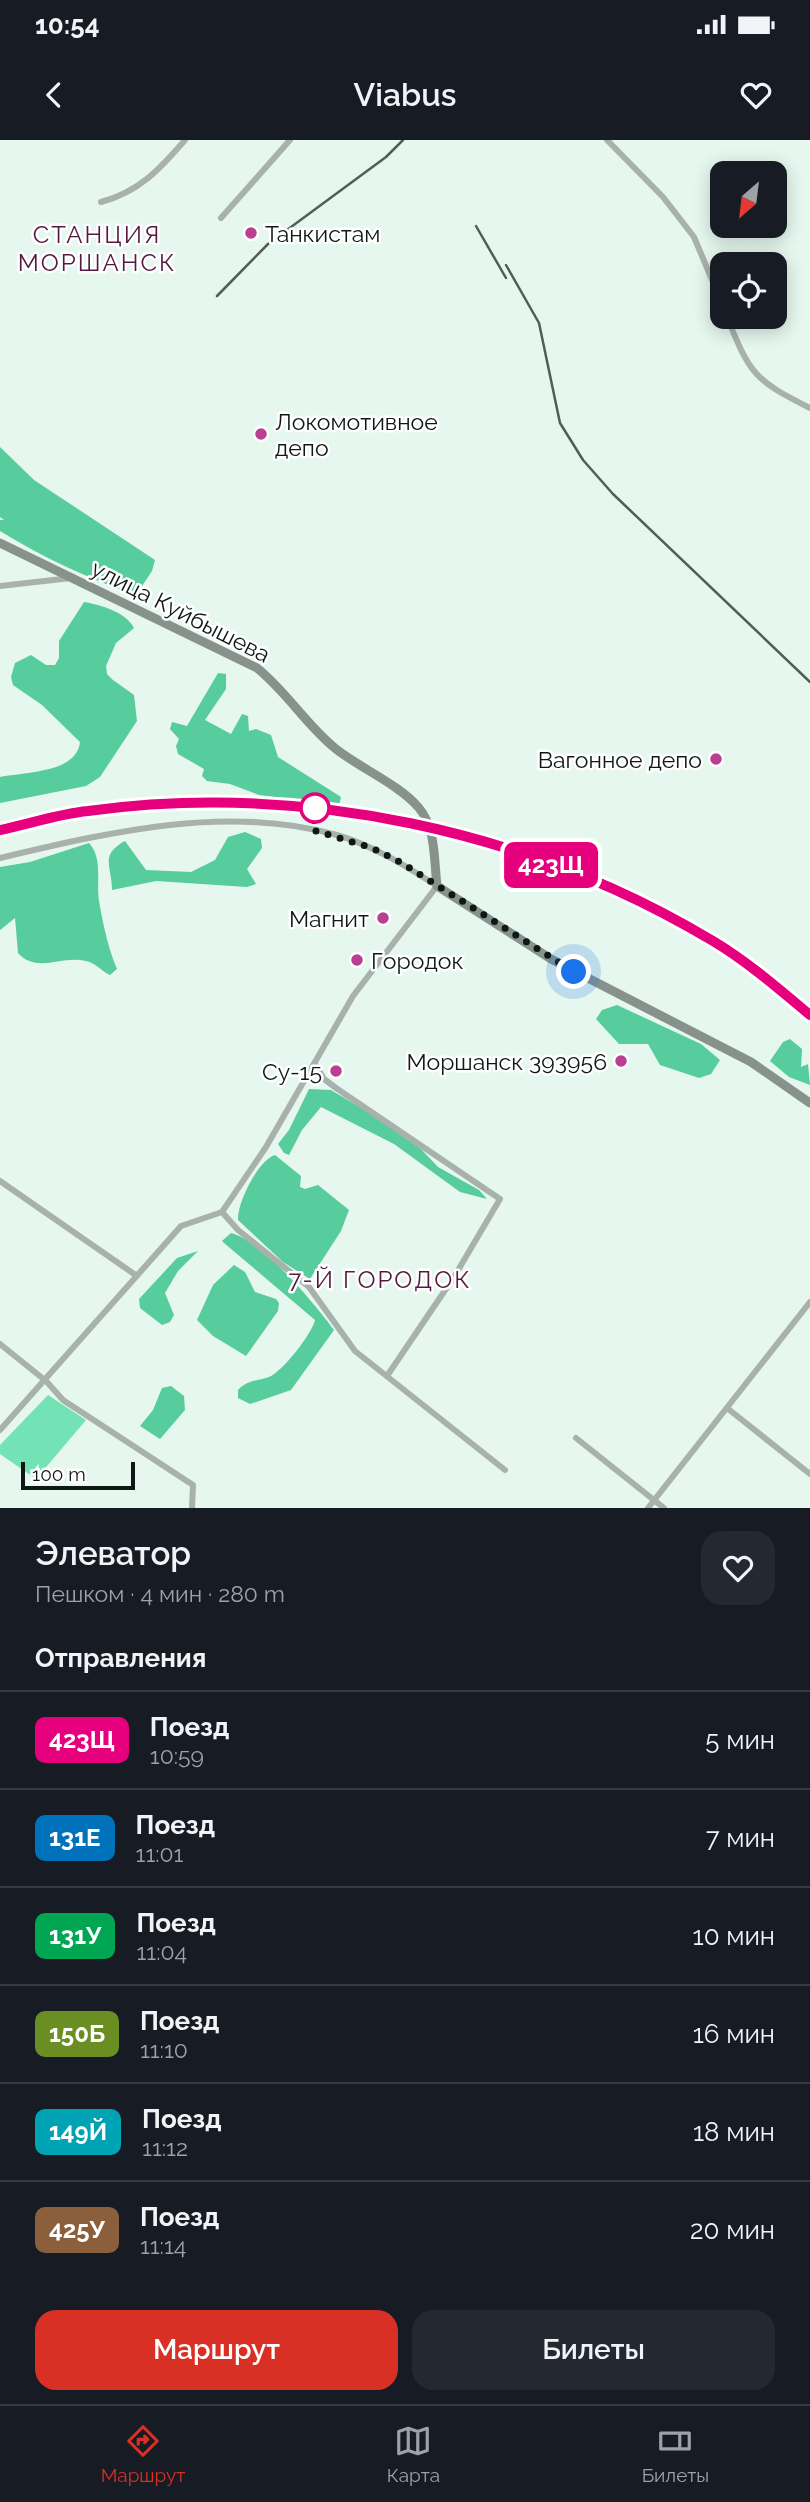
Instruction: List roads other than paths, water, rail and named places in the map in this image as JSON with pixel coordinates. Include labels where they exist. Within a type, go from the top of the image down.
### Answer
[{"type":"street","points":[[101,202],[138,188],[155,174],[185,140]]},
{"type":"street","points":[[221,218],[290,140]]},
{"type":"street","points":[[607,140],[663,197],[694,237],[710,275]]},
{"type":"street","points":[[733,329],[753,372],[767,385],[810,408]]},
{"type":"street","name":"улица Куйбышева","points":[[0,543],[257,668],[279,686],[319,734],[336,749],[419,808],[430,827],[437,886]]},
{"type":"street","points":[[0,586],[74,578]]},
{"type":"street","points":[[0,858],[149,827],[247,820],[288,824],[338,836],[402,863],[551,959],[751,1062],[810,1103]]},
{"type":"street","points":[[0,1430],[181,1226],[222,1212],[266,1147],[359,987],[437,886]]},
{"type":"street","points":[[315,1064],[324,1079],[336,1088],[500,1199],[454,1277],[387,1376]]},
{"type":"street","points":[[0,1181],[137,1276]]},
{"type":"street","points":[[222,1212],[238,1230],[309,1287],[355,1351],[505,1470]]},
{"type":"street","points":[[648,1508],[808,1310],[810,1302]]},
{"type":"street","points":[[0,1344],[46,1381],[63,1400],[193,1485],[192,1508]]},
{"type":"street","points":[[727,1408],[810,1474]]},
{"type":"street","points":[[576,1438],[664,1508]]},
{"type":"railway","points":[[217,296],[268,244],[386,157],[403,140]]},
{"type":"railway","points":[[476,226],[506,278]]},
{"type":"railway","points":[[506,265],[539,323],[560,423],[583,460],[613,494],[810,682]]},
{"type":"railway","points":[[0,830],[88,811],[169,804],[250,803],[331,810],[411,824],[490,843],[567,870],[642,902],[726,949],[810,1015]]},
{"type":"train","name":"423Щ","points":[[0,830],[86,811],[226,802],[336,811],[430,827],[559,868],[648,906],[715,942],[810,1015]]},
{"type":"place","name":"Танкистам","points":[[251,233]]},
{"type":"place","name":"Локомотивное депо","points":[[261,434]]},
{"type":"place","name":"Вагонное депо","points":[[716,759]]},
{"type":"place","name":"Магнит","points":[[383,918]]},
{"type":"place","name":"Городок","points":[[357,960]]},
{"type":"place","name":"Моршанск 393956","points":[[621,1061]]},
{"type":"place","name":"Су-15","points":[[336,1071]]},
{"type":"district","name":"СТАНЦИЯ МОРШАНСК","points":[[97,248]]},
{"type":"district","name":"7-Й ГОРОДОК","points":[[380,1279]]}]
